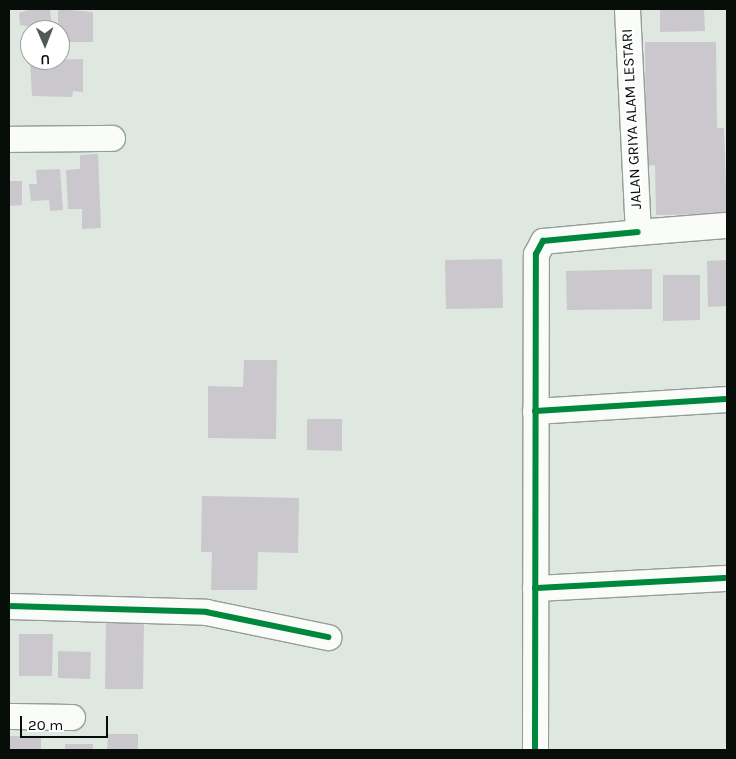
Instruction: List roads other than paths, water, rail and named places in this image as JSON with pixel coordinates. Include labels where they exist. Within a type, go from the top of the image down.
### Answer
[{"type":"street","name":"JALAN GRIYA ALAM LESTARI","points":[[627,9],[638,232]]},
{"type":"street","points":[[9,139],[112,138]]},
{"type":"street","points":[[535,750],[537,246],[543,241],[725,225]]},
{"type":"street","points":[[535,411],[727,399]]},
{"type":"street","points":[[535,588],[726,578]]},
{"type":"street","points":[[9,606],[206,612],[328,636]]},
{"type":"street","points":[[9,716],[72,717]]}]
